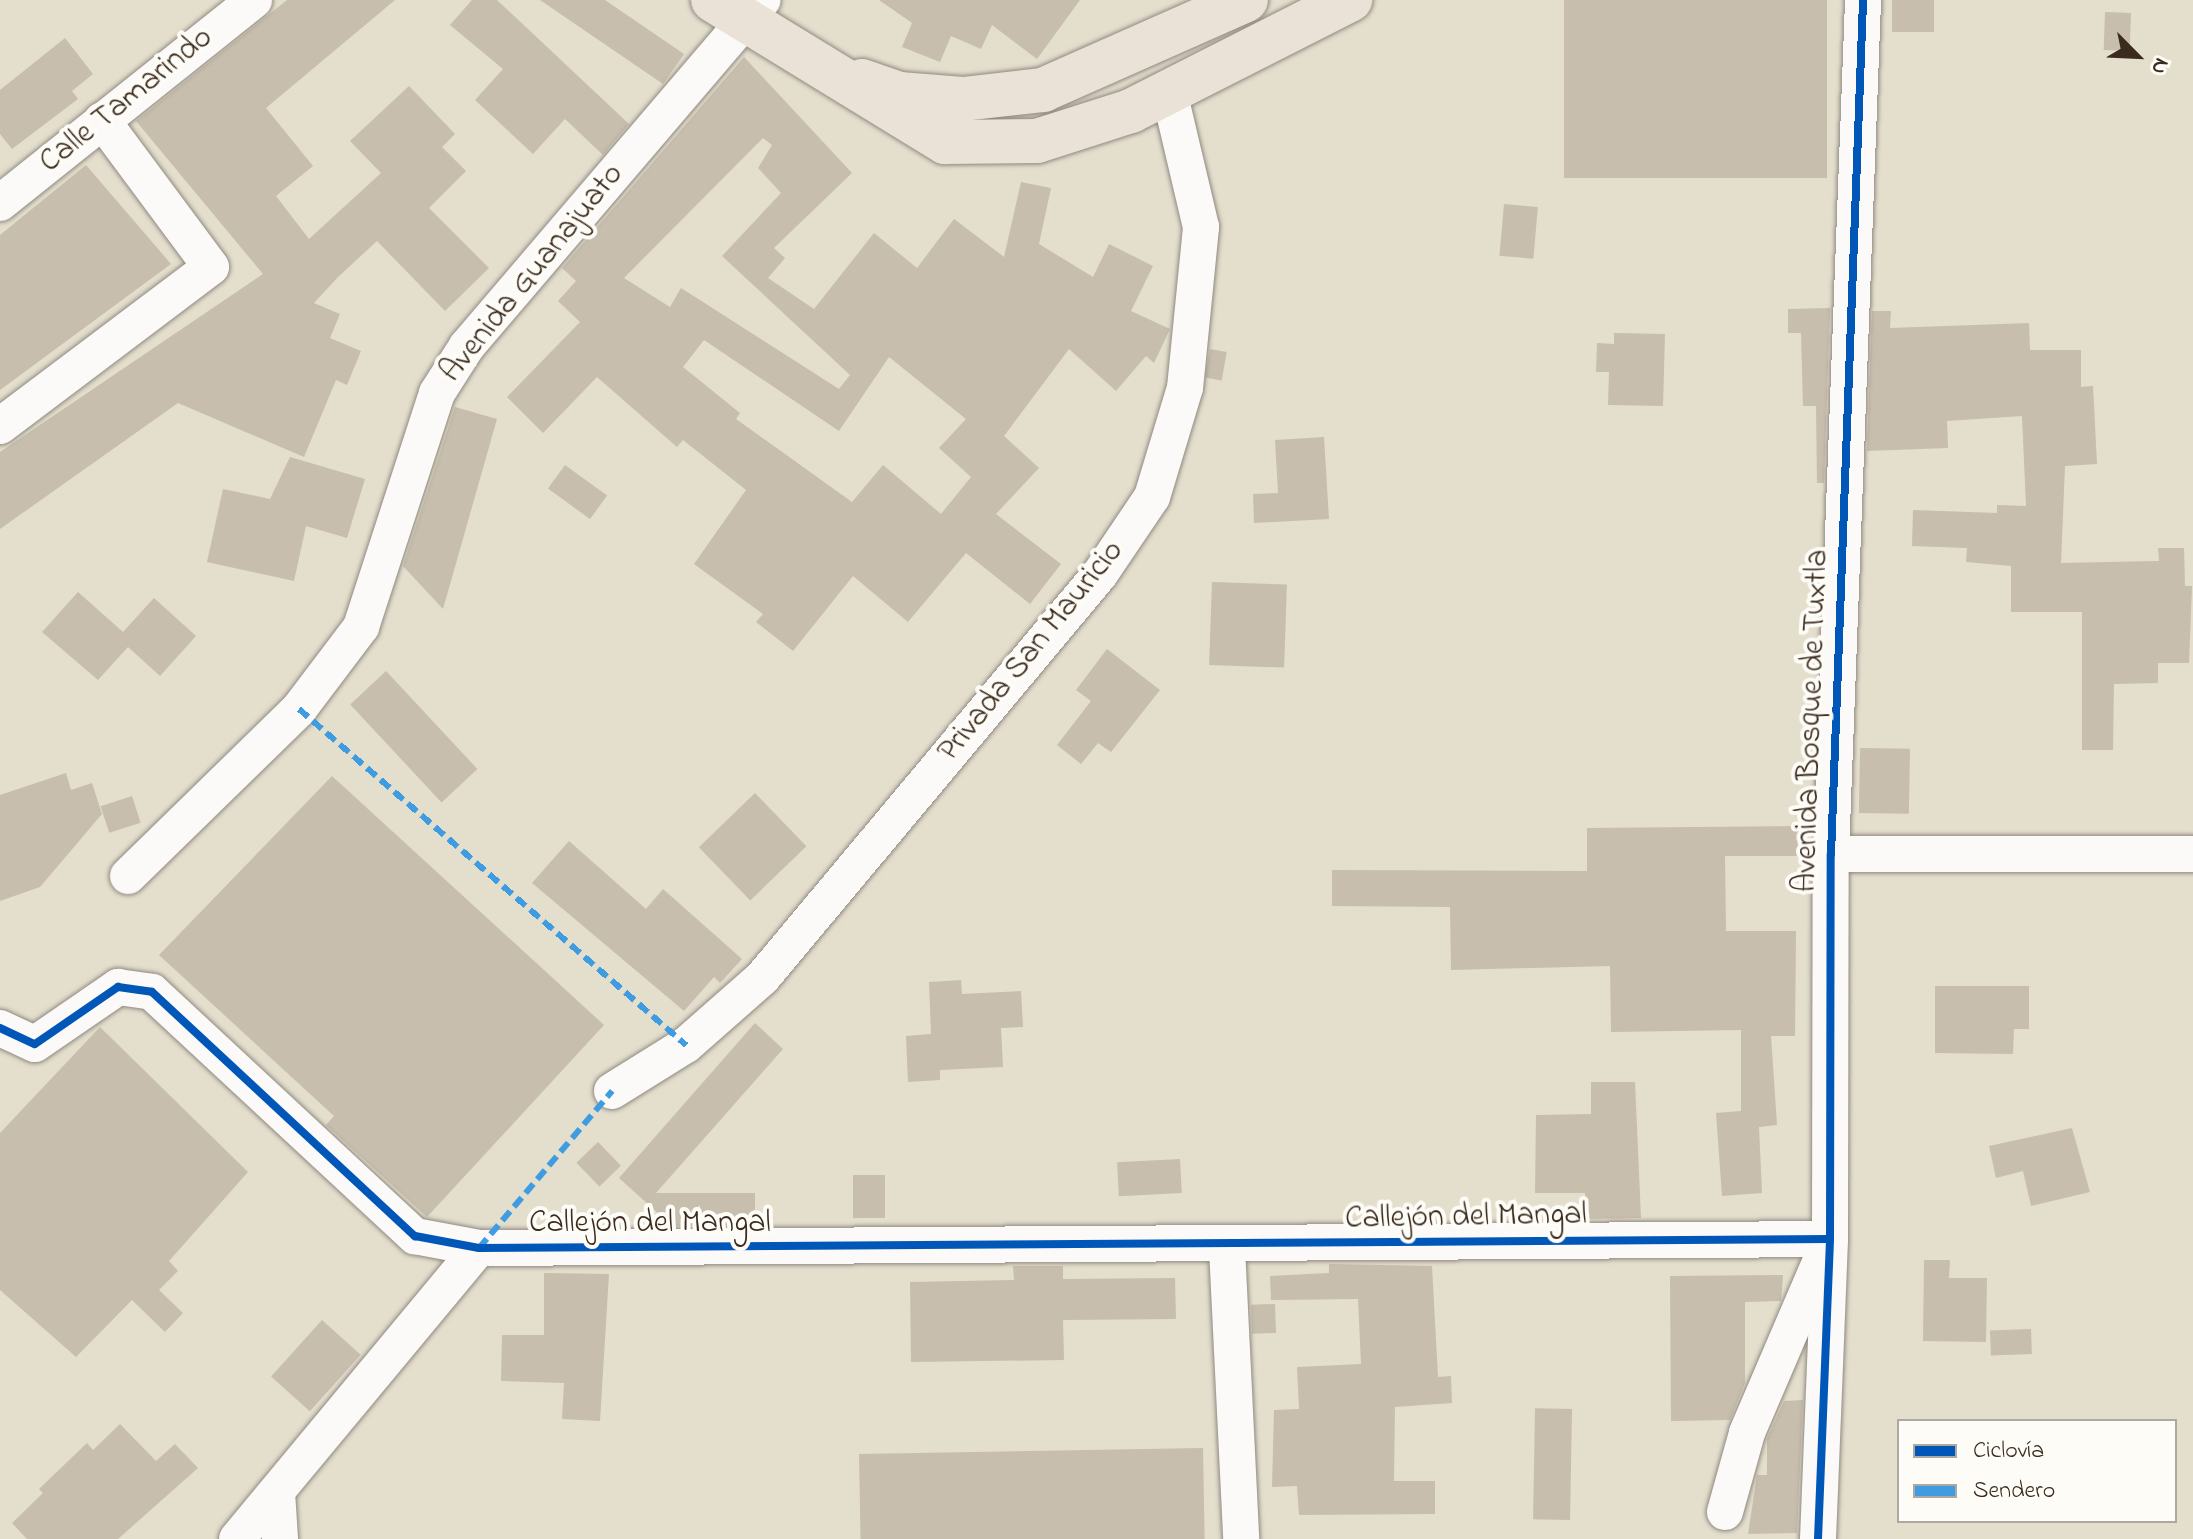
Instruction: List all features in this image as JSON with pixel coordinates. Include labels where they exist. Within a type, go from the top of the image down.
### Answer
[{"type":"main road","points":[[823,68],[899,94],[963,99],[1043,90],[1246,0]]},
{"type":"main road","points":[[740,7],[823,68],[945,142],[1037,141],[1169,92],[1350,0]]},
{"type":"street","name":"Calle Tamarindo","points":[[0,203],[254,0]]},
{"type":"street","name":"Avenida Bosque de Tuxtla","points":[[1818,1539],[1830,1239],[1831,854],[1863,0]]},
{"type":"street","name":"Avenida Guanajuato","points":[[128,876],[299,709],[361,627],[437,393],[467,346],[740,7]]},
{"type":"street","name":"Privada San Mauricio","points":[[612,1091],[686,1045],[763,977],[1100,574],[1152,497],[1185,388],[1201,227],[1169,92]]},
{"type":"street","points":[[0,426],[211,267],[102,120]]},
{"type":"street","points":[[1831,854],[2193,854]]},
{"type":"street","name":"Callejón del Mangal","points":[[0,1028],[35,1044],[118,987],[152,992],[415,1236],[479,1248],[1227,1248],[1830,1239]]},
{"type":"street","points":[[1725,1512],[1747,1433],[1830,1239]]},
{"type":"street","points":[[237,1539],[479,1248]]},
{"type":"street","points":[[1227,1248],[1241,1539]]},
{"type":"street","points":[[277,1492],[280,1539]]},
{"type":"building","points":[[287,0],[395,0],[266,108],[313,166],[276,196],[309,239],[381,173],[350,141],[409,86],[455,134],[442,147],[466,171],[429,208],[489,268],[445,311],[377,241],[338,277],[314,303],[340,314],[330,338],[361,351],[347,385],[336,380],[304,457],[178,403],[0,529],[0,452],[263,274],[136,121]]},
{"type":"building","points":[[472,0],[497,0],[629,124],[603,155],[565,119],[533,154],[475,100],[503,69],[450,25]]},
{"type":"building","points":[[540,0],[605,0],[684,54],[663,84]]},
{"type":"building","points":[[879,0],[1080,0],[1037,59],[992,25],[981,49],[951,36],[940,62],[902,47],[912,23]]},
{"type":"building","points":[[1564,0],[1827,0],[1827,178],[1564,178]]},
{"type":"building","points":[[1892,0],[1934,0],[1934,32],[1892,32]]},
{"type":"building","points":[[2105,12],[2131,13],[2130,51],[2104,50]]},
{"type":"building","points":[[65,38],[93,74],[72,91],[78,99],[12,149],[0,134],[0,90]]},
{"type":"building","points":[[744,57],[852,173],[774,248],[785,258],[768,278],[814,309],[874,233],[917,268],[954,219],[1004,257],[1021,182],[1051,188],[1039,244],[1093,277],[1109,244],[1153,266],[1131,311],[1170,329],[1154,363],[1146,356],[1116,391],[1069,349],[1004,436],[1039,468],[996,514],[1061,564],[1030,604],[966,553],[908,622],[853,576],[793,651],[756,622],[763,614],[694,564],[746,490],[683,440],[677,447],[597,377],[543,433],[507,397],[580,322],[558,301],[576,281],[562,268]],"holes":[[[763,138],[772,145],[758,168],[781,193],[722,256],[850,375],[839,389],[681,288],[670,307],[624,278]],[[704,340],[839,431],[889,357],[966,419],[939,448],[971,477],[941,514],[883,465],[852,502],[736,419],[740,413],[683,367]]]},
{"type":"building","points":[[86,165],[171,264],[0,390],[0,235]]},
{"type":"building","points":[[1504,204],[1538,207],[1533,259],[1499,256]]},
{"type":"building","points":[[1830,308],[1824,483],[1817,483],[1816,406],[1803,406],[1801,333],[1788,333],[1788,309]]},
{"type":"building","points":[[1872,311],[1891,311],[1890,328],[2029,323],[2030,350],[2081,350],[2081,387],[2093,386],[2097,464],[2065,466],[2061,563],[2159,561],[2158,548],[2184,548],[2185,586],[2192,586],[2189,663],[2158,663],[2158,683],[2114,684],[2113,750],[2082,750],[2082,612],[2011,612],[2011,566],[1966,562],[1967,548],[1912,546],[1913,510],[1997,513],[1997,505],[2026,506],[2022,416],[1947,421],[1948,448],[1867,451]]},
{"type":"building","points":[[1614,333],[1665,334],[1663,406],[1608,405],[1609,372],[1596,372],[1597,343],[1614,344]]},
{"type":"building","points":[[1210,349],[1227,352],[1222,381],[1205,378]]},
{"type":"building","points":[[455,407],[497,419],[443,609],[403,566]]},
{"type":"building","points":[[1324,437],[1329,519],[1254,523],[1253,494],[1278,493],[1275,440]]},
{"type":"building","points":[[290,457],[365,479],[347,538],[306,526],[294,581],[207,562],[223,489],[270,499]]},
{"type":"building","points":[[565,465],[607,496],[590,519],[548,488]]},
{"type":"building","points":[[1212,582],[1287,585],[1284,668],[1209,665]]},
{"type":"building","points":[[78,592],[123,632],[154,598],[196,636],[160,676],[128,647],[98,680],[42,632]]},
{"type":"building","points":[[1107,649],[1160,690],[1111,752],[1098,743],[1081,764],[1057,745],[1091,701],[1076,690]]},
{"type":"building","points":[[386,671],[477,769],[442,802],[350,704]]},
{"type":"building","points":[[1860,748],[1910,749],[1909,814],[1859,813]]},
{"type":"building","points":[[66,773],[71,790],[92,783],[102,814],[40,887],[0,901],[0,795]]},
{"type":"building","points":[[332,776],[604,1025],[427,1217],[326,1125],[334,1116],[159,955]]},
{"type":"building","points":[[755,793],[806,846],[750,900],[699,847]]},
{"type":"building","points":[[132,796],[141,823],[109,833],[101,806]]},
{"type":"building","points":[[1799,826],[1799,856],[1725,856],[1726,931],[1796,931],[1795,1036],[1771,1036],[1777,1125],[1759,1127],[1762,1193],[1722,1196],[1716,1113],[1741,1111],[1741,1030],[1611,1032],[1610,966],[1451,970],[1450,907],[1332,906],[1332,870],[1587,871],[1587,828]]},
{"type":"building","points":[[569,841],[646,909],[663,889],[742,959],[720,983],[714,977],[684,1011],[532,883]]},
{"type":"building","points":[[961,980],[962,994],[1021,991],[1023,1027],[1001,1028],[1003,1067],[940,1070],[940,1080],[908,1082],[906,1036],[931,1034],[929,982]]},
{"type":"building","points":[[1935,986],[2029,986],[2029,1029],[2014,1029],[2013,1054],[1935,1053]]},
{"type":"building","points":[[755,1023],[783,1049],[656,1193],[755,1193],[755,1225],[660,1226],[660,1215],[619,1178]]},
{"type":"building","points":[[100,1027],[248,1172],[169,1261],[178,1271],[159,1290],[183,1313],[165,1332],[132,1300],[76,1357],[0,1290],[0,1133]]},
{"type":"building","points":[[1591,1082],[1635,1082],[1641,1218],[1585,1219],[1585,1193],[1535,1193],[1536,1115],[1591,1114]]},
{"type":"building","points":[[2072,1128],[2090,1192],[2031,1206],[2023,1171],[1996,1178],[1989,1146]]},
{"type":"building","points":[[598,1142],[621,1166],[599,1187],[576,1163]]},
{"type":"building","points":[[1180,1159],[1182,1193],[1119,1196],[1117,1162]]},
{"type":"building","points":[[853,1175],[885,1175],[885,1218],[853,1218]]},
{"type":"building","points":[[1924,1260],[1950,1260],[1949,1278],[1987,1278],[1986,1342],[1923,1341]]},
{"type":"building","points":[[1329,1264],[1432,1266],[1438,1377],[1451,1376],[1452,1403],[1395,1407],[1394,1481],[1435,1481],[1435,1514],[1299,1515],[1297,1486],[1272,1487],[1274,1410],[1299,1409],[1297,1367],[1361,1364],[1358,1299],[1271,1300],[1270,1276],[1329,1273]]},
{"type":"building","points":[[1013,1266],[1063,1266],[1063,1279],[1175,1278],[1176,1319],[1063,1320],[1064,1360],[911,1362],[910,1282],[1014,1280]]},
{"type":"building","points":[[544,1273],[609,1274],[600,1421],[562,1419],[564,1383],[501,1381],[502,1335],[544,1335]]},
{"type":"building","points":[[1783,1275],[1781,1301],[1745,1302],[1745,1383],[1730,1420],[1671,1421],[1670,1276]]},
{"type":"building","points":[[1275,1304],[1276,1333],[1252,1334],[1251,1305]]},
{"type":"building","points":[[322,1320],[361,1355],[310,1411],[271,1376]]},
{"type":"building","points":[[2031,1329],[2032,1354],[1991,1355],[1990,1330]]},
{"type":"building","points":[[1803,1400],[1797,1533],[1748,1534],[1757,1475],[1767,1475],[1767,1439],[1784,1401]]},
{"type":"building","points":[[1535,1408],[1572,1409],[1570,1520],[1533,1519]]},
{"type":"building","points":[[120,1424],[156,1461],[175,1444],[198,1468],[118,1539],[27,1539],[12,1523],[43,1493],[39,1489],[87,1443],[93,1450]]},
{"type":"building","points":[[1203,1448],[1205,1539],[861,1539],[859,1454]]},
{"type":"marked path","points":[[299,709],[686,1045]]},
{"type":"marked path","points":[[479,1248],[612,1091]]},
{"type":"cycle path","points":[[1818,1539],[1830,1239],[1831,854],[1863,0]]},
{"type":"cycle path","points":[[0,1028],[35,1044],[118,987],[152,992],[415,1236],[479,1248],[1830,1239]]}]
